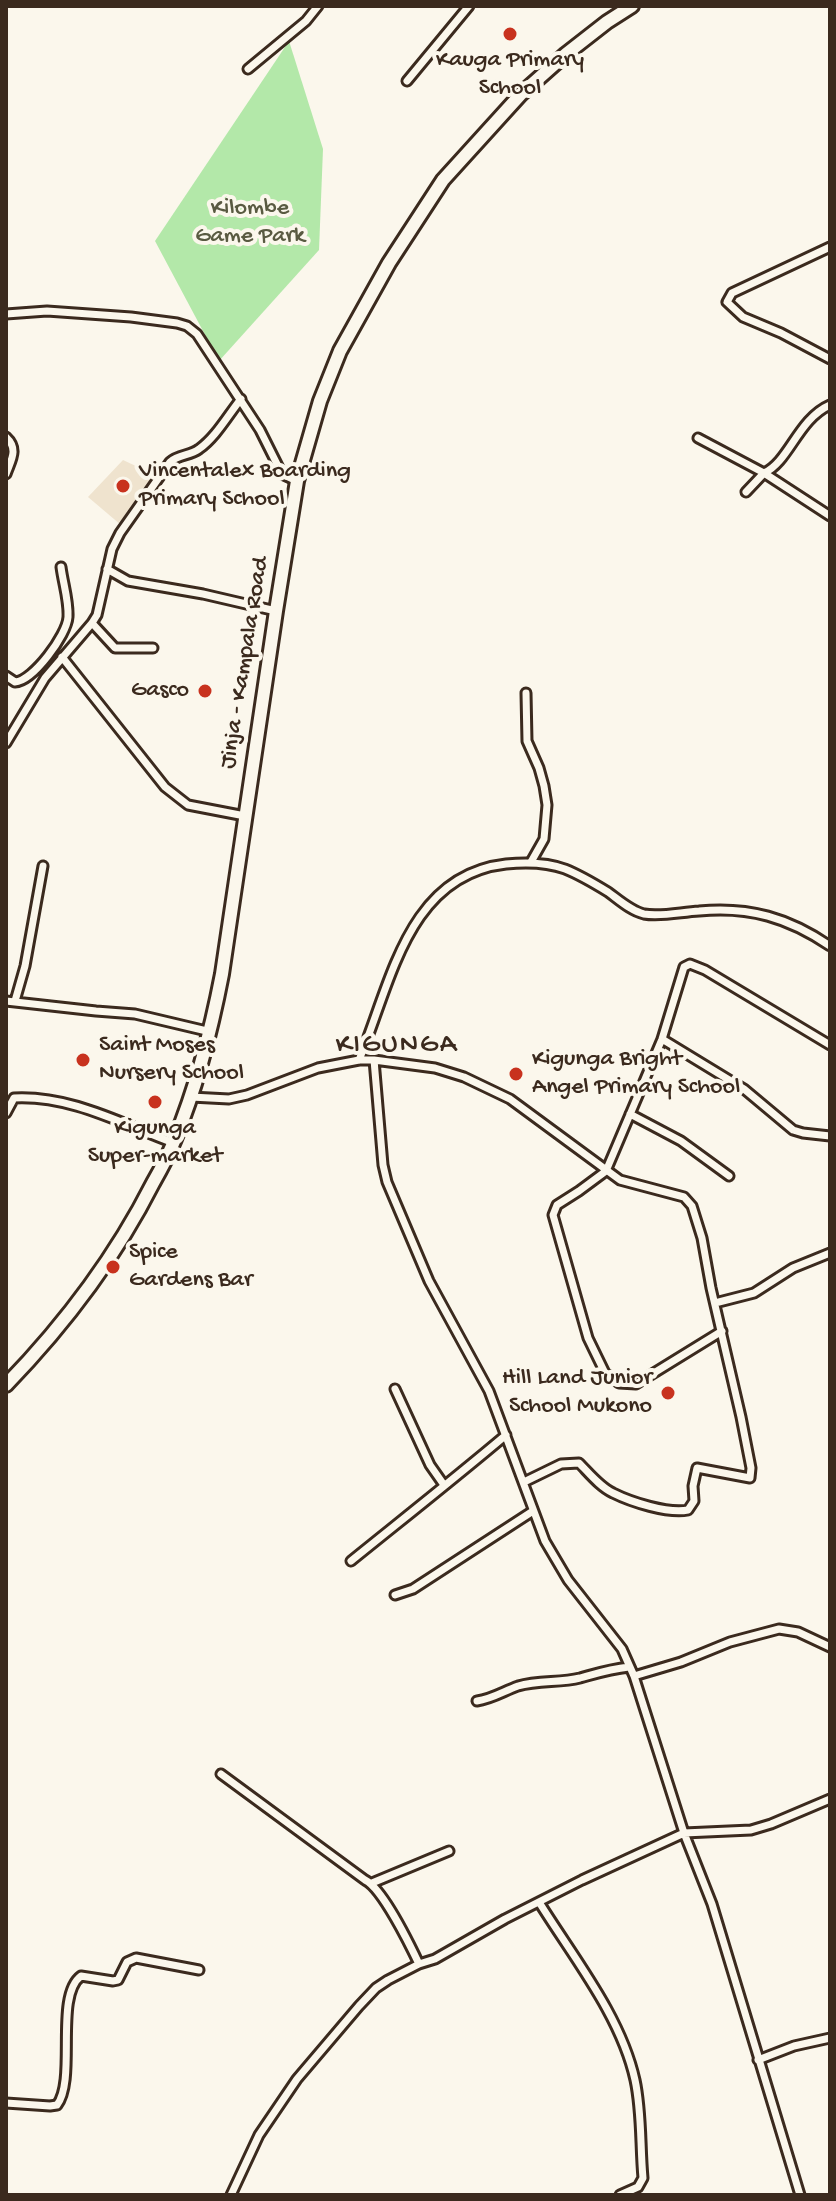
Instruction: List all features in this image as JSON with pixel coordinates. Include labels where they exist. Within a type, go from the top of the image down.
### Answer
[{"type":"highway","name":"Jinja - Kampala Road","points":[[6,1385],[68,1315],[111,1257],[141,1208],[174,1143],[191,1097],[211,1032],[222,974],[297,481],[320,401],[340,351],[389,263],[443,180],[521,94],[566,54],[632,6]]},
{"type":"street","points":[[248,69],[306,21],[318,6]]},
{"type":"street","points":[[407,81],[469,6]]},
{"type":"street","points":[[830,247],[732,293],[727,302],[743,317],[830,359]]},
{"type":"street","points":[[6,314],[47,311],[131,317],[187,326],[204,343],[241,399],[282,474],[297,481]]},
{"type":"street","points":[[6,743],[45,678],[92,623],[102,598],[112,549],[120,533],[170,462],[177,456],[199,450],[241,399]]},
{"type":"street","points":[[746,492],[775,466],[819,411],[828,409]]},
{"type":"street","points":[[6,437],[14,452],[6,474]]},
{"type":"street","points":[[698,438],[764,473],[830,516]]},
{"type":"street","points":[[6,676],[15,682],[25,680],[63,635],[68,617],[61,567]]},
{"type":"street","points":[[107,569],[128,581],[276,611]]},
{"type":"street","points":[[92,623],[119,649],[153,648]]},
{"type":"street","points":[[62,657],[165,787],[188,805],[245,816]]},
{"type":"street","points":[[526,693],[527,741],[539,768],[547,805],[544,839],[531,862]]},
{"type":"street","points":[[359,1060],[398,953],[416,922],[446,887],[476,870],[531,862],[564,868],[640,913],[703,910],[758,913],[811,932],[830,946]]},
{"type":"street","points":[[43,866],[25,966],[10,1001],[135,1014],[211,1032]]},
{"type":"street","points":[[722,1331],[636,1384],[619,1383],[605,1373],[588,1338],[553,1215],[557,1205],[606,1171],[662,1039],[684,967],[690,964],[705,970],[830,1045]]},
{"type":"street","points":[[662,1039],[744,1089],[793,1130],[830,1136]]},
{"type":"street","points":[[191,1097],[218,1099],[247,1095],[318,1068],[359,1060],[435,1068],[487,1086],[510,1099],[620,1180],[684,1197],[692,1206],[722,1331],[751,1468],[750,1478],[697,1468],[694,1501],[688,1510],[680,1512],[611,1493],[579,1463],[561,1464],[524,1482]]},
{"type":"street","points":[[374,1060],[387,1182],[429,1281],[489,1391],[545,1541],[579,1596],[622,1649],[634,1676],[684,1833],[712,1904],[800,2195]]},
{"type":"street","points":[[6,1113],[14,1098],[43,1098],[90,1110],[174,1143]]},
{"type":"street","points":[[630,1114],[681,1141],[729,1176]]},
{"type":"street","points":[[715,1303],[754,1293],[783,1273],[830,1253]]},
{"type":"street","points":[[395,1389],[430,1465],[444,1485]]},
{"type":"street","points":[[351,1561],[506,1435]]},
{"type":"street","points":[[395,1595],[413,1589],[533,1511]]},
{"type":"street","points":[[634,1676],[681,1662],[730,1642],[779,1629],[798,1632],[830,1647]]},
{"type":"street","points":[[477,1701],[487,1700],[518,1686],[629,1667]]},
{"type":"street","points":[[221,1774],[372,1883],[419,1964]]},
{"type":"street","points":[[231,2195],[259,2135],[297,2079],[376,1988],[539,1902],[684,1833],[751,1830],[830,1799]]},
{"type":"street","points":[[372,1883],[449,1851]]},
{"type":"street","points":[[539,1902],[614,2020],[629,2058],[638,2099],[643,2178],[638,2187],[620,2195]]},
{"type":"street","points":[[6,2103],[50,2106],[57,2105],[61,2100],[69,2004],[72,1988],[81,1976],[118,1980],[127,1962],[136,1958],[199,1970]]},
{"type":"street","points":[[758,2060],[794,2046],[830,2038]]},
{"type":"shaded area","name":"Vincentalex Boarding Primary School","points":[[123,460],[155,475],[121,525],[88,497]]},
{"type":"green space","name":"Kilombe Game Park","points":[[289,41],[323,149],[319,250],[219,361],[155,241]]},
{"type":"place","name":"Kauga Primary School","points":[[510,34]]},
{"type":"place","name":"Vincentalex Boarding Primary School","points":[[123,486]]},
{"type":"place","name":"Gasco","points":[[205,691]]},
{"type":"place","name":"Saint Moses Nursery School","points":[[83,1060]]},
{"type":"place","name":"Kigunga Bright Angel Primary School","points":[[516,1074]]},
{"type":"place","name":"Kigunga Super-market","points":[[155,1102]]},
{"type":"place","name":"Spice Gardens Bar","points":[[113,1267]]},
{"type":"place","name":"Hill Land Junior School Mukono","points":[[668,1393]]},
{"type":"district","name":"KIGUNGA","points":[[397,1047]]}]
